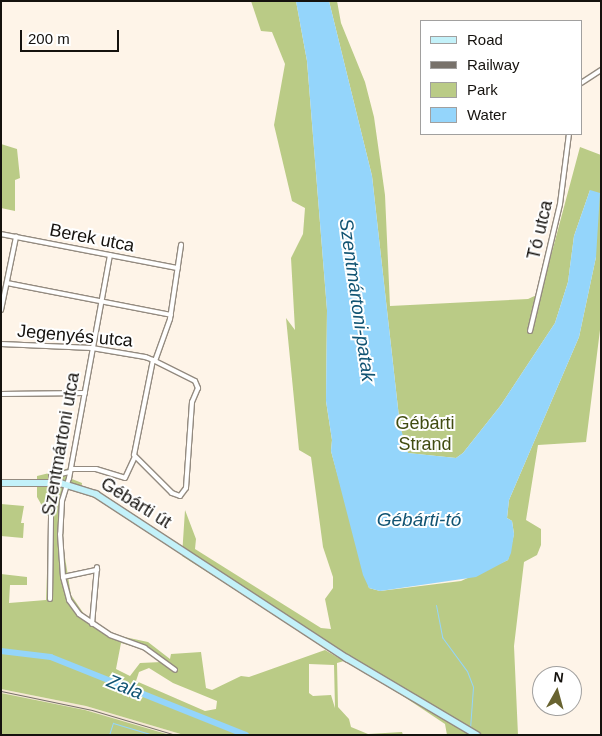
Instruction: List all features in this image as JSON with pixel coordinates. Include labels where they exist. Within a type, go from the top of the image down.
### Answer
[{"type":"main road","name":"Gébárti út","points":[[1,482],[68,484],[100,496],[389,684],[473,732]]},
{"type":"street","points":[[582,83],[601,70]]},
{"type":"street","name":"Tó utca","points":[[530,331],[560,204],[569,135]]},
{"type":"street","name":"Berek utca","points":[[1,234],[178,268]]},
{"type":"street","points":[[1,310],[16,237]]},
{"type":"street","points":[[51,476],[70,470],[96,469],[125,478],[135,457],[154,360],[171,315],[181,245]]},
{"type":"street","name":"Szentmártoni utca","points":[[110,255],[68,484],[62,501],[60,534],[63,577],[72,606],[92,624],[115,638],[145,648],[175,670]]},
{"type":"street","points":[[6,283],[171,315]]},
{"type":"street","name":"Jegenyés utca","points":[[1,344],[92,348],[154,360],[194,380],[198,385],[192,402],[186,488],[182,496],[172,493],[135,457]]},
{"type":"street","points":[[1,394],[85,393]]},
{"type":"street","points":[[50,599],[51,516]]},
{"type":"street","points":[[51,534],[60,534]]},
{"type":"street","points":[[63,577],[97,568],[92,624]]},
{"type":"shaded area","points":[[1,689],[86,706],[184,735],[170,735],[85,710],[1,693]]},
{"type":"green space","name":"Gébárti Strand","points":[[251,1],[296,1],[307,61],[327,310],[326,401],[332,440],[331,451],[369,588],[380,591],[461,581],[508,560],[514,534],[512,521],[507,518],[509,500],[579,337],[596,257],[590,190],[574,236],[568,282],[555,323],[501,405],[463,453],[456,458],[407,453],[400,426],[372,176],[329,1],[337,1],[341,23],[365,82],[374,117],[385,195],[390,306],[528,299],[541,293],[580,147],[601,155],[600,330],[586,442],[538,445],[526,520],[541,529],[541,545],[537,555],[524,562],[514,646],[518,735],[447,735],[445,724],[182,556],[185,510],[196,539],[195,549],[321,628],[331,629],[325,599],[333,588],[333,577],[323,547],[311,457],[299,450],[286,318],[295,330],[291,258],[303,234],[305,208],[292,201],[274,125],[285,64],[272,32],[261,31]]},
{"type":"green space","points":[[1,144],[17,149],[20,178],[15,180],[15,211],[1,208]]},
{"type":"green space","points":[[74,467],[72,479],[82,483],[81,491],[68,488],[64,499],[63,545],[71,595],[84,614],[115,635],[148,642],[170,659],[171,654],[201,652],[206,688],[212,690],[241,676],[249,677],[325,650],[344,661],[337,663],[338,707],[349,719],[351,727],[368,734],[402,732],[403,735],[184,735],[86,706],[1,689],[1,574],[27,577],[27,585],[10,585],[9,603],[46,600],[49,518],[37,497],[37,476]],"holes":[[[121,643],[145,650],[162,662],[140,663],[130,676],[116,669]],[[309,664],[334,665],[335,708],[331,695],[313,696],[309,693]],[[149,668],[173,683],[217,701],[216,709],[205,711],[136,681],[139,672]]]},
{"type":"green space","points":[[1,504],[24,506],[21,523],[24,523],[23,538],[1,536]]},
{"type":"green space","points":[[1,693],[85,710],[170,735],[1,735]]},
{"type":"water","name":"Gébárti-tó","points":[[296,1],[329,1],[372,176],[400,426],[408,453],[456,458],[463,453],[501,405],[555,323],[568,282],[574,236],[590,190],[600,193],[596,257],[579,337],[509,500],[507,518],[512,521],[514,534],[511,553],[508,560],[476,577],[380,591],[369,588],[363,575],[331,451],[332,440],[326,401],[327,310],[307,61]]},
{"type":"waterway","name":"Szentmártoni-patak","points":[[436,605],[442,637],[467,671],[473,687],[470,729]]},
{"type":"waterway","name":"Zala","points":[[1,651],[51,657],[246,735]]},
{"type":"waterway","points":[[109,735],[113,723],[153,735]]},
{"type":"railway","points":[[1,691],[92,710],[176,735]]}]
